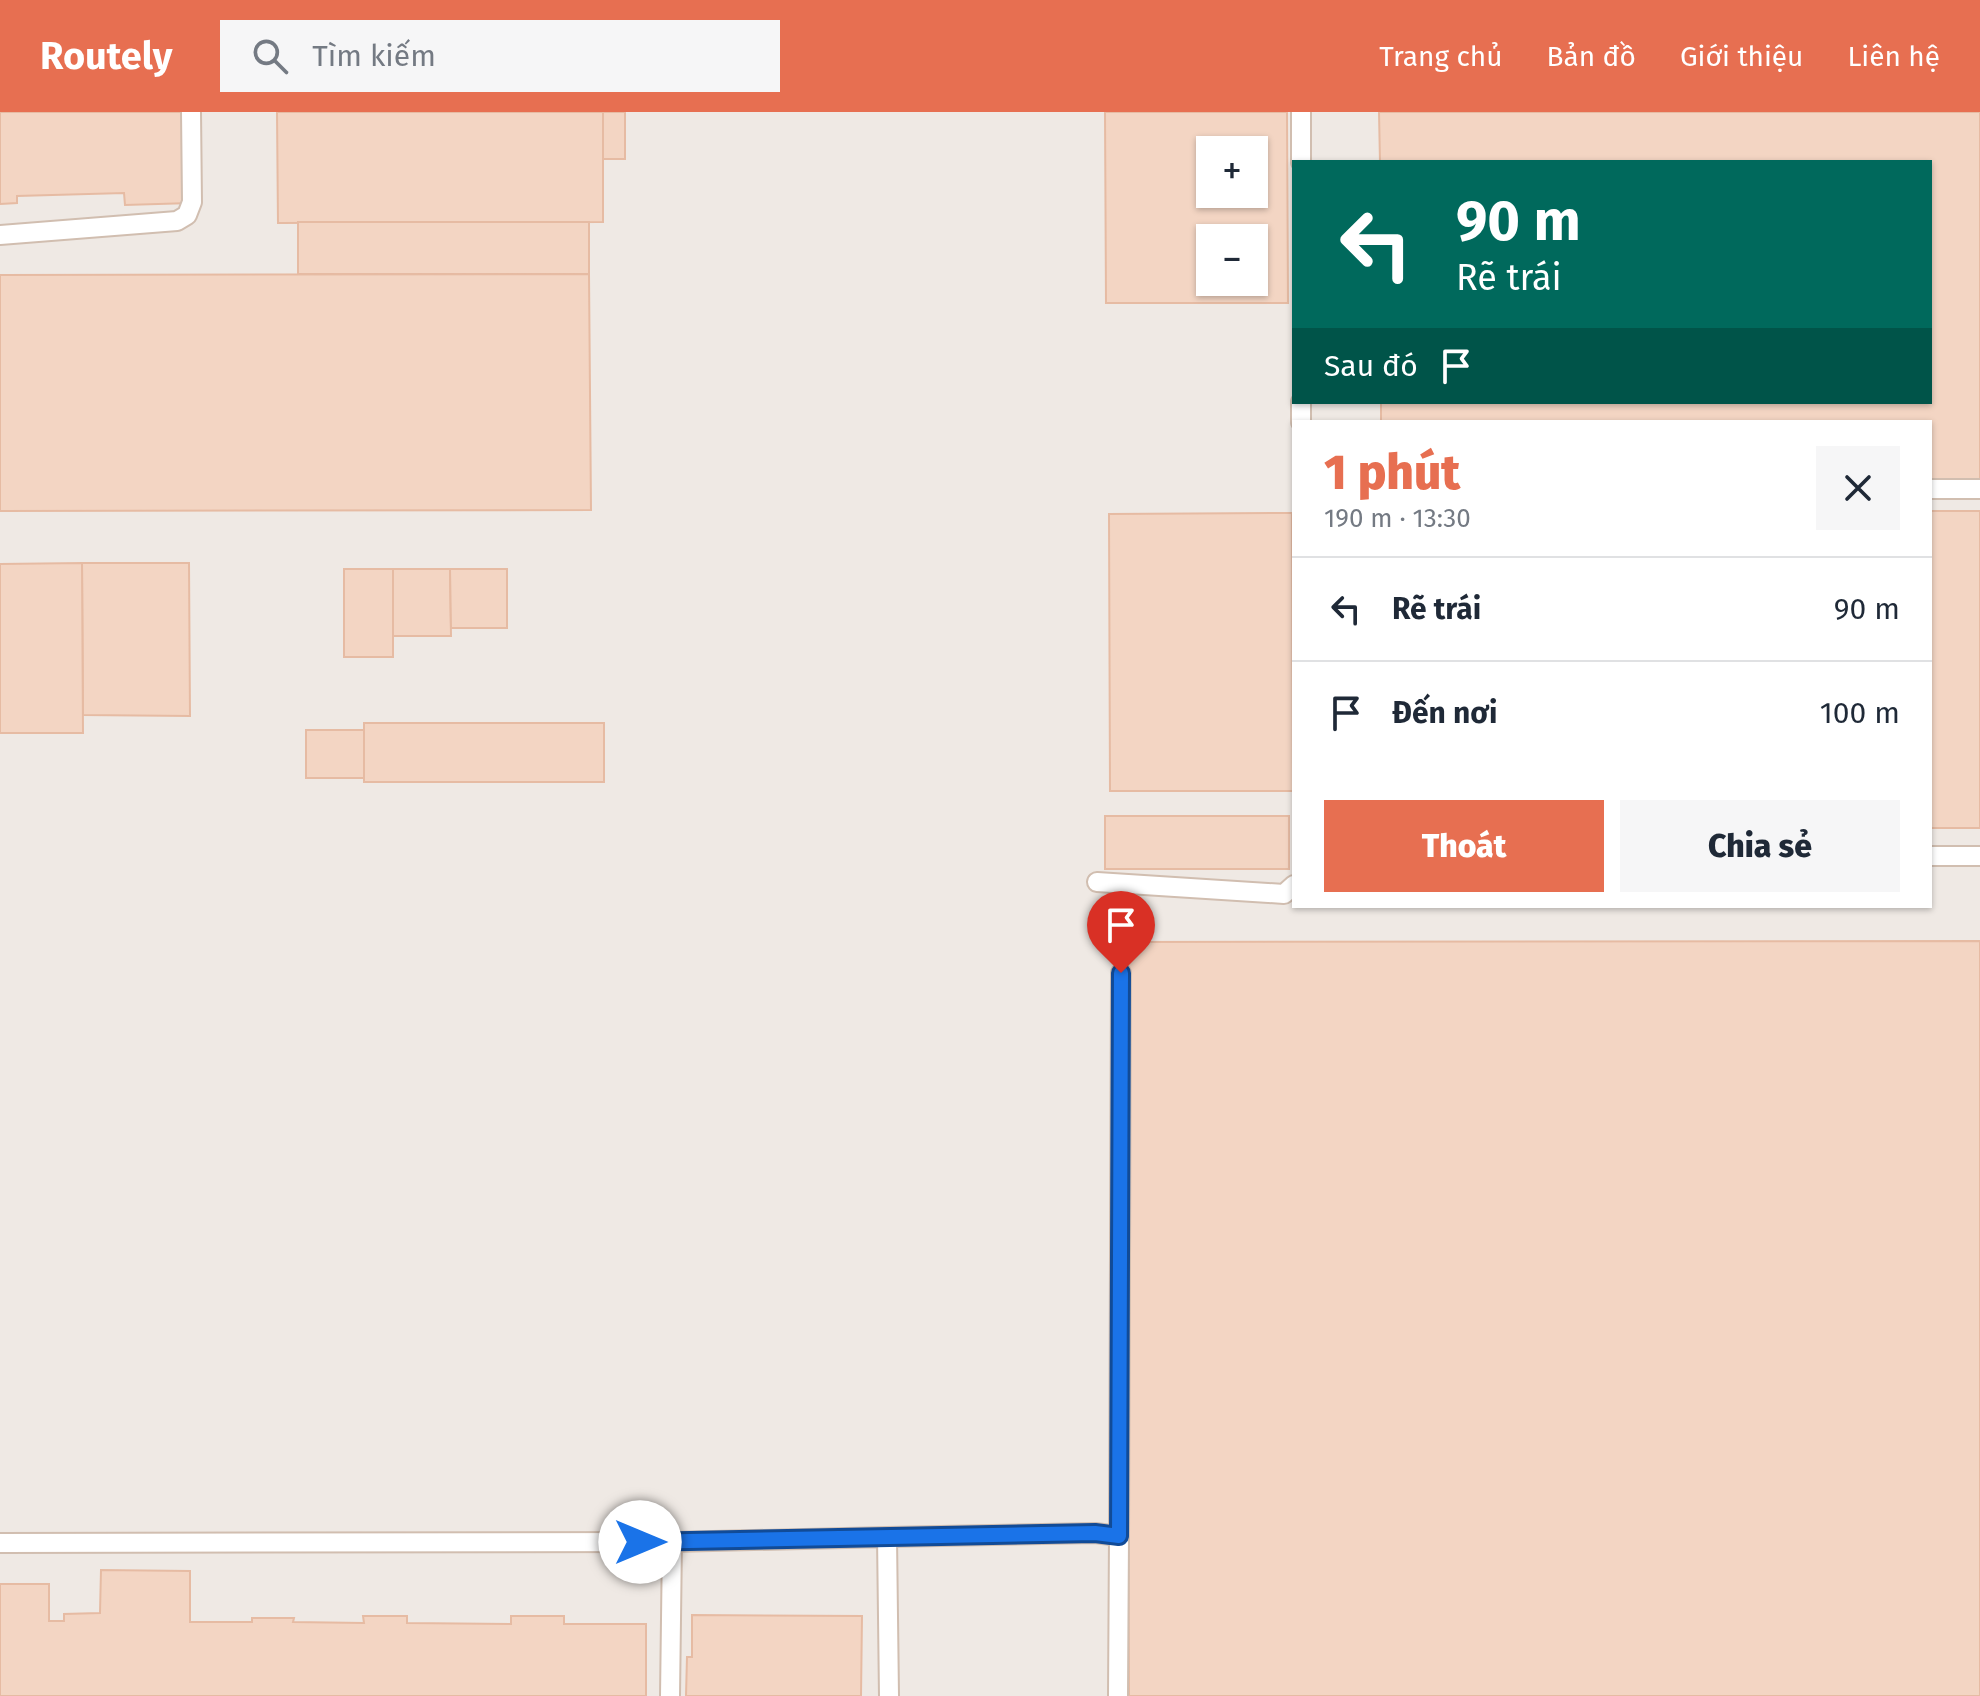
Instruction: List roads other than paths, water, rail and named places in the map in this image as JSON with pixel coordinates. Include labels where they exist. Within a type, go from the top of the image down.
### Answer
[{"type":"lane","points":[[0,235],[177,221],[187,215],[192,202],[191,112]]},
{"type":"lane","points":[[1301,112],[1301,160]]},
{"type":"lane","points":[[1932,489],[1980,489]]},
{"type":"lane","points":[[1932,856],[1980,856]]},
{"type":"lane","points":[[1097,882],[1284,894],[1292,887]]},
{"type":"lane","points":[[1118,1696],[1121,973]]},
{"type":"lane","points":[[0,1543],[672,1542],[1095,1533],[1119,1536]]},
{"type":"lane","points":[[887,1537],[889,1696]]},
{"type":"lane","points":[[670,1696],[672,1542]]}]
